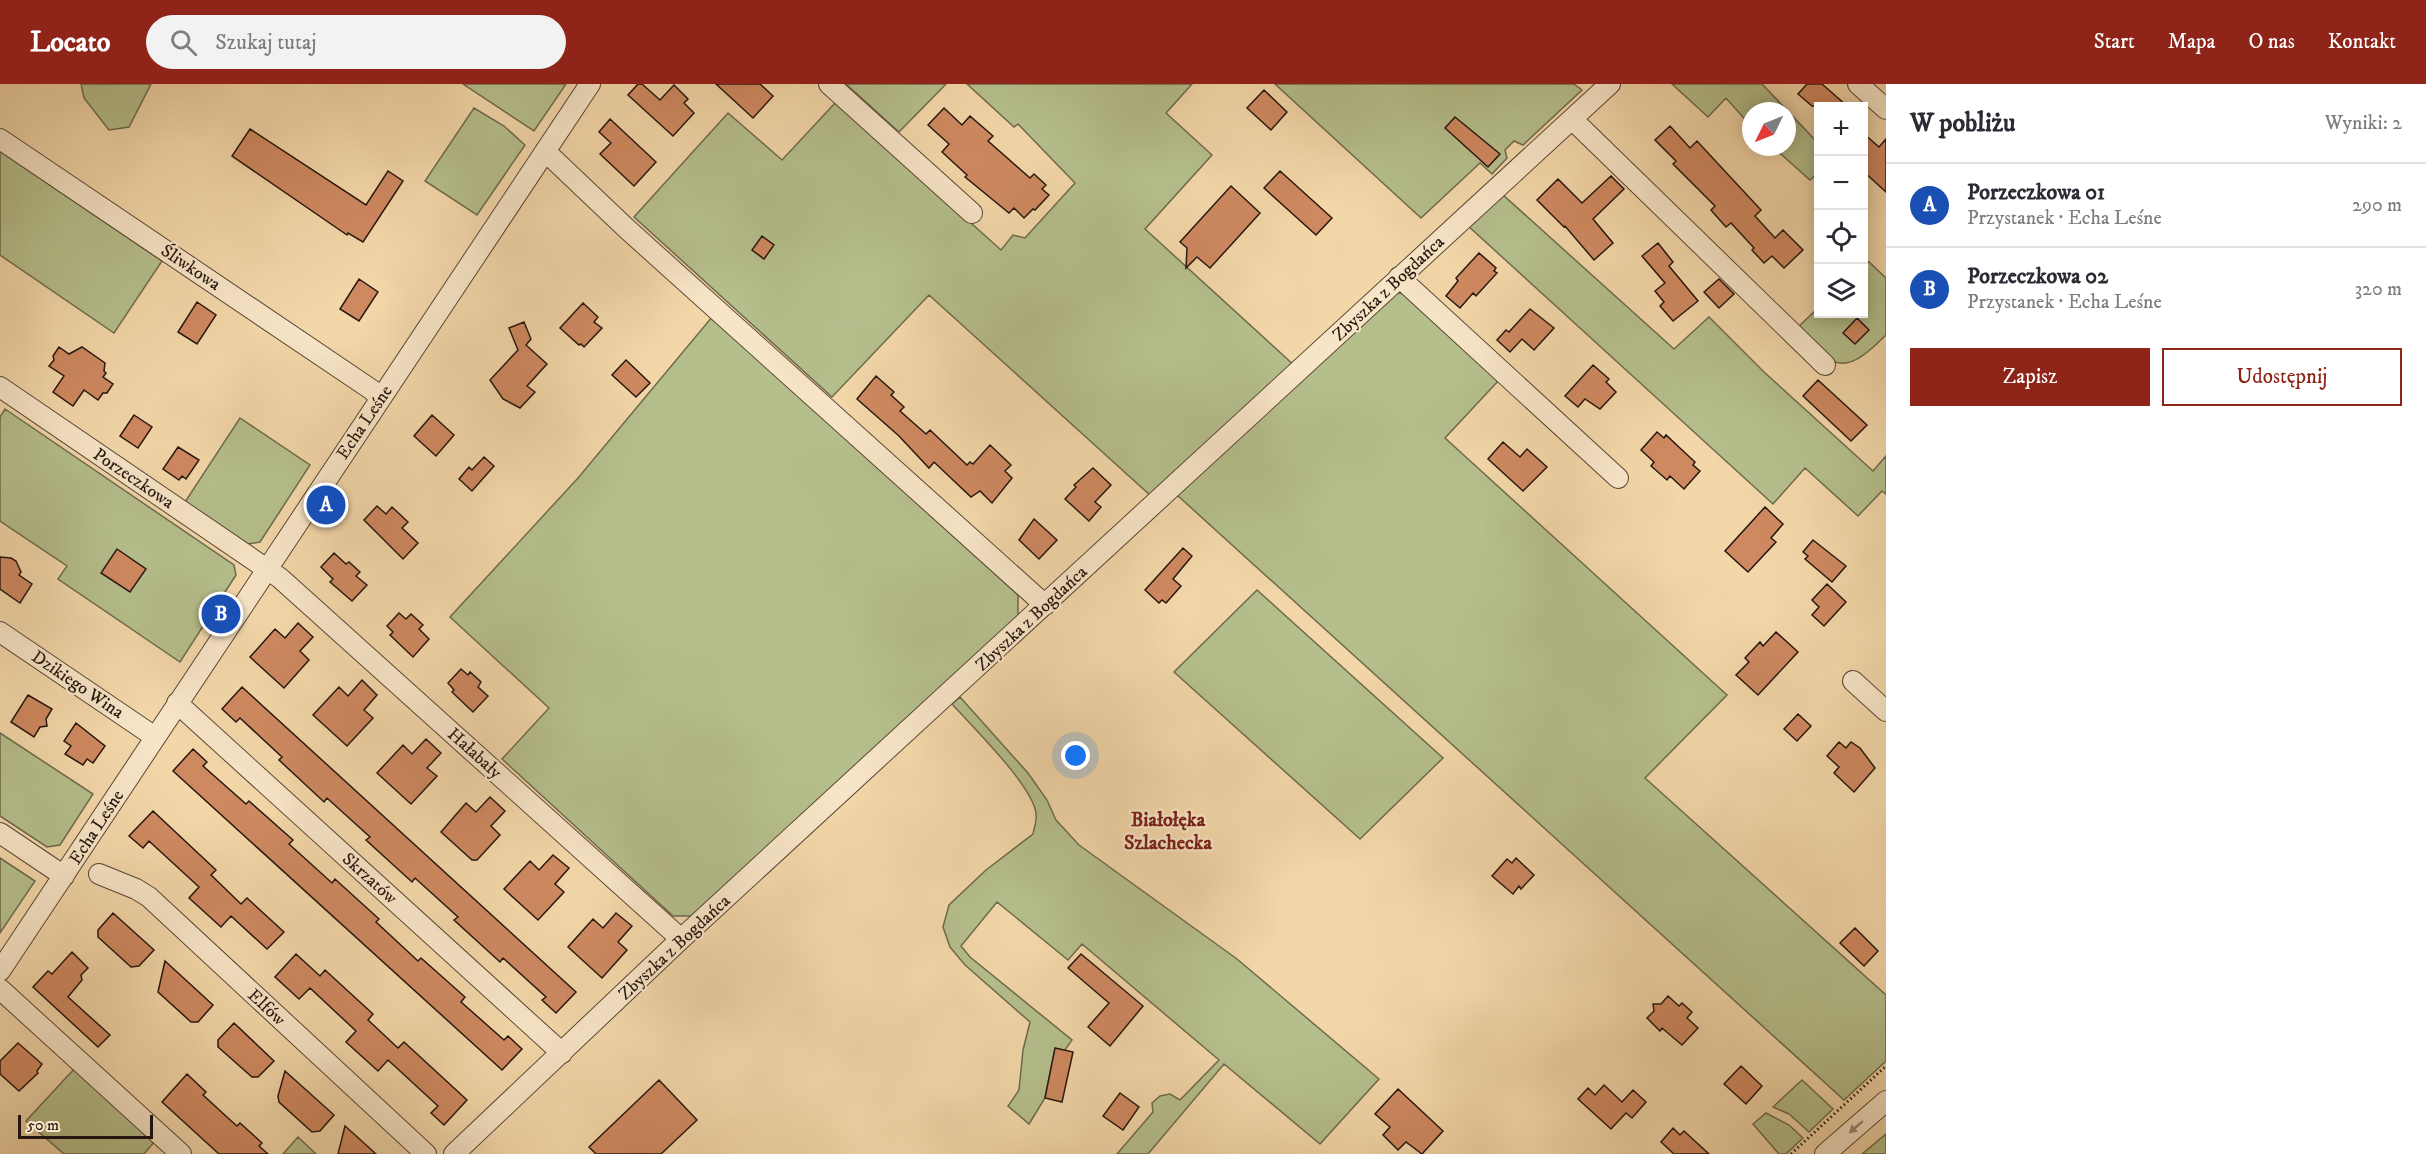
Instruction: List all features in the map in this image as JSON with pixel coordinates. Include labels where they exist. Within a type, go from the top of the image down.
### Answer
[{"type":"street","name":"Echa Leśne","points":[[0,971],[590,84]]},
{"type":"street","points":[[829,84],[972,213]]},
{"type":"street","name":"Zbyszka z Bogdańca","points":[[454,1154],[681,939],[1610,84]]},
{"type":"street","points":[[1858,84],[1886,109]]},
{"type":"street","points":[[1573,120],[1825,365]]},
{"type":"street","name":"Śliwkowa","points":[[0,139],[372,390],[380,398]]},
{"type":"street","points":[[546,152],[635,237],[1045,604]]},
{"type":"street","points":[[1399,277],[1618,478]]},
{"type":"street","name":"Porzeczkowa","points":[[0,387],[267,568]]},
{"type":"street","name":"Hałabały","points":[[267,568],[681,939]]},
{"type":"street","name":"Dzikiego Wina","points":[[0,632],[155,737]]},
{"type":"street","points":[[1853,681],[1886,711]]},
{"type":"street","name":"Skrzatów","points":[[177,703],[562,1053]]},
{"type":"street","points":[[0,833],[64,876]]},
{"type":"street","name":"Elfów","points":[[99,874],[136,889],[149,897],[426,1154]]},
{"type":"street","points":[[0,989],[181,1154]]},
{"type":"street","points":[[1826,1154],[1886,1101]]},
{"type":"path","points":[[1791,1154],[1886,1065]]},
{"type":"green space","points":[[81,84],[151,84],[129,127],[109,130],[84,98]]},
{"type":"green space","points":[[463,84],[566,84],[534,131]]},
{"type":"green space","points":[[846,84],[946,84],[899,132]]},
{"type":"green space","points":[[967,84],[1192,84],[1166,113],[1212,155],[1145,229],[1296,367],[1151,496],[929,295],[832,397],[634,217],[728,113],[782,160],[836,102],[1001,250],[1013,235],[1025,238],[1075,183],[1018,124],[1014,127]]},
{"type":"green space","points":[[1275,84],[1574,84],[1582,90],[1523,145],[1514,141],[1505,150],[1507,158],[1492,174],[1480,163],[1421,218]]},
{"type":"green space","points":[[1672,84],[1762,84],[1779,102],[1742,102],[1742,116],[1726,98],[1708,117]]},
{"type":"green space","points":[[474,108],[504,126],[525,145],[477,215],[425,181]]},
{"type":"green space","points":[[1796,120],[1814,139],[1814,176],[1810,180],[1783,156],[1796,156]]},
{"type":"green space","points":[[0,151],[162,261],[114,333],[0,255]]},
{"type":"green space","points":[[1502,194],[1674,349],[1709,317],[1764,372],[1873,471],[1886,456],[1886,494],[1882,491],[1858,516],[1805,468],[1773,504],[1467,225]]},
{"type":"green space","points":[[1868,261],[1886,278],[1886,335],[1859,358],[1849,363],[1830,360],[1794,331],[1814,312],[1814,318],[1868,318]]},
{"type":"green space","points":[[1393,294],[1405,294],[1500,379],[1445,438],[1727,695],[1645,778],[1886,995],[1886,1061],[1844,1100],[1177,495]]},
{"type":"green space","points":[[712,317],[1018,595],[1018,618],[691,916],[673,916],[502,759],[549,708],[450,617],[578,478]]},
{"type":"green space","points":[[5,409],[234,565],[236,575],[180,662],[58,579],[67,566],[0,521],[0,417]]},
{"type":"green space","points":[[240,418],[310,465],[260,542],[248,544],[185,502]]},
{"type":"green space","points":[[1257,590],[1443,758],[1360,839],[1174,672]]},
{"type":"green space","points":[[960,697],[1028,773],[1047,800],[1056,820],[1079,845],[1237,959],[1379,1079],[1320,1144],[1224,1064],[1148,1154],[1117,1154],[1153,1112],[1152,1103],[1160,1096],[1170,1094],[1180,1100],[1219,1060],[1082,944],[1068,960],[997,902],[961,946],[970,957],[1072,1040],[1065,1050],[1055,1049],[1045,1098],[1029,1124],[1008,1106],[1019,1090],[1023,1050],[1030,1022],[965,965],[950,947],[943,927],[949,905],[986,870],[1033,834],[1036,815],[1026,790],[1014,774],[952,704]]},
{"type":"green space","points":[[0,733],[93,794],[60,845],[47,847],[0,816]]},
{"type":"green space","points":[[0,858],[35,881],[0,933]]},
{"type":"green space","points":[[75,1068],[155,1141],[144,1154],[64,1154],[26,1121]]},
{"type":"green space","points":[[1802,1080],[1833,1109],[1809,1132],[1789,1114],[1773,1107]]},
{"type":"green space","points":[[1766,1113],[1789,1125],[1803,1138],[1786,1154],[1779,1154],[1753,1124]]},
{"type":"green space","points":[[1886,1134],[1886,1154],[1862,1154]]},
{"type":"green space","points":[[298,1137],[316,1154],[283,1154]]},
{"type":"building","points":[[638,84],[642,84],[660,100],[674,85],[688,99],[684,103],[694,113],[673,136],[628,95]]},
{"type":"building","points":[[716,84],[760,84],[773,96],[753,118]]},
{"type":"building","points":[[1807,84],[1822,84],[1842,102],[1814,102],[1812,106],[1798,94]]},
{"type":"building","points":[[1264,90],[1287,112],[1271,130],[1247,108]]},
{"type":"building","points":[[944,108],[962,125],[970,116],[993,136],[988,141],[1030,178],[1034,174],[1046,185],[1042,189],[1049,195],[1035,210],[1033,209],[1024,218],[1014,208],[1009,213],[965,177],[967,175],[942,152],[949,144],[928,125]]},
{"type":"building","points":[[1455,117],[1500,154],[1488,167],[1445,128]]},
{"type":"building","points":[[610,119],[656,162],[634,186],[600,154],[611,143],[599,132]]},
{"type":"building","points":[[1670,126],[1690,148],[1697,141],[1761,210],[1755,216],[1775,238],[1783,230],[1803,250],[1784,268],[1772,256],[1764,263],[1752,250],[1754,248],[1731,223],[1726,227],[1711,210],[1715,206],[1673,164],[1676,161],[1655,140]]},
{"type":"building","points":[[250,129],[366,205],[388,171],[403,181],[363,242],[348,233],[347,235],[232,156]]},
{"type":"building","points":[[1868,137],[1879,147],[1886,139],[1886,192],[1868,176]]},
{"type":"building","points":[[1280,171],[1332,218],[1316,235],[1264,188]]},
{"type":"building","points":[[1611,176],[1624,189],[1593,219],[1613,243],[1594,260],[1565,226],[1537,200],[1558,179],[1582,203]]},
{"type":"building","points":[[1231,186],[1260,213],[1210,268],[1197,257],[1186,268],[1187,248],[1180,242]]},
{"type":"building","points":[[762,236],[774,245],[764,259],[752,250]]},
{"type":"building","points":[[1658,243],[1673,262],[1669,266],[1698,301],[1673,321],[1660,306],[1664,302],[1655,291],[1665,283],[1642,256]]},
{"type":"building","points":[[1479,253],[1496,268],[1494,271],[1497,273],[1476,296],[1473,293],[1460,308],[1446,296],[1458,281],[1456,278]]},
{"type":"building","points":[[359,279],[378,292],[359,321],[340,309]]},
{"type":"building","points":[[1719,279],[1734,294],[1719,308],[1704,292]]},
{"type":"building","points":[[197,302],[216,315],[197,344],[178,332]]},
{"type":"building","points":[[583,303],[598,317],[594,322],[602,328],[584,347],[560,328]]},
{"type":"building","points":[[1530,309],[1554,328],[1534,350],[1522,339],[1510,352],[1497,340],[1506,330],[1509,332]]},
{"type":"building","points":[[1857,318],[1869,330],[1855,344],[1843,333]]},
{"type":"building","points":[[524,322],[531,339],[526,345],[547,364],[527,386],[535,392],[520,408],[503,399],[490,380],[518,350],[509,328]]},
{"type":"building","points":[[59,347],[69,354],[82,347],[105,363],[106,373],[103,377],[113,384],[107,393],[103,393],[98,400],[84,390],[73,406],[53,392],[64,376],[49,366]]},
{"type":"building","points":[[626,360],[650,383],[636,397],[612,375]]},
{"type":"building","points":[[1593,365],[1609,379],[1606,382],[1616,392],[1600,409],[1585,399],[1578,407],[1565,396]]},
{"type":"building","points":[[876,376],[894,392],[891,395],[904,407],[900,411],[926,434],[930,430],[967,465],[970,462],[973,464],[990,445],[1011,465],[1005,471],[1012,478],[992,503],[980,491],[971,497],[934,462],[929,468],[899,436],[857,399]]},
{"type":"building","points":[[1818,380],[1867,425],[1851,441],[1803,396]]},
{"type":"building","points":[[134,415],[152,427],[138,448],[120,436]]},
{"type":"building","points":[[432,415],[454,435],[436,456],[414,436]]},
{"type":"building","points":[[1657,432],[1664,438],[1666,435],[1695,462],[1693,465],[1700,471],[1684,489],[1670,476],[1667,480],[1651,466],[1654,462],[1641,450]]},
{"type":"building","points":[[1503,442],[1520,457],[1527,449],[1547,467],[1523,491],[1488,459]]},
{"type":"building","points":[[178,447],[199,460],[186,479],[182,476],[179,480],[163,469]]},
{"type":"building","points":[[484,457],[494,466],[472,491],[459,479],[469,467],[472,470]]},
{"type":"building","points":[[1093,468],[1111,485],[1095,502],[1101,507],[1089,521],[1065,499],[1076,487],[1074,485]]},
{"type":"building","points":[[377,506],[386,514],[392,507],[408,522],[402,528],[418,543],[403,559],[364,520]]},
{"type":"building","points":[[1765,507],[1783,524],[1771,538],[1776,542],[1748,572],[1725,551]]},
{"type":"building","points":[[1034,519],[1057,540],[1039,559],[1019,540]]},
{"type":"building","points":[[1813,540],[1846,566],[1832,582],[1805,559],[1808,556],[1803,552]]},
{"type":"building","points":[[1183,548],[1192,556],[1173,579],[1181,586],[1166,603],[1162,600],[1159,603],[1145,590]]},
{"type":"building","points":[[117,549],[146,569],[130,592],[101,573]]},
{"type":"building","points":[[334,553],[346,564],[349,562],[360,572],[356,576],[367,585],[352,601],[330,582],[333,579],[321,567]]},
{"type":"building","points":[[0,557],[16,561],[21,572],[19,575],[32,584],[20,603],[0,589]]},
{"type":"building","points":[[1827,584],[1846,602],[1824,626],[1812,615],[1819,607],[1812,600]]},
{"type":"building","points":[[399,613],[406,619],[411,614],[423,625],[419,629],[429,639],[413,657],[390,635],[393,632],[387,626]]},
{"type":"building","points":[[298,623],[313,637],[300,651],[309,660],[284,688],[250,657],[275,629],[285,638]]},
{"type":"building","points":[[1776,632],[1798,652],[1758,695],[1736,675],[1749,662],[1745,658],[1760,642],[1763,646]]},
{"type":"building","points":[[461,669],[468,675],[470,672],[481,682],[478,687],[488,696],[473,712],[452,692],[454,690],[448,683]]},
{"type":"building","points":[[362,680],[377,695],[364,710],[373,718],[347,746],[313,715],[339,687],[348,696]]},
{"type":"building","points":[[242,687],[576,992],[556,1013],[542,1000],[546,997],[503,958],[500,962],[454,920],[458,917],[415,878],[412,882],[366,840],[370,837],[327,798],[324,802],[279,760],[282,757],[240,718],[236,722],[222,709]]},
{"type":"building","points":[[28,695],[52,709],[46,719],[47,726],[40,727],[34,737],[11,722]]},
{"type":"building","points":[[1798,714],[1811,726],[1797,741],[1784,729]]},
{"type":"building","points":[[76,723],[105,746],[93,763],[87,759],[83,765],[65,754],[71,746],[64,741]]},
{"type":"building","points":[[426,739],[441,753],[427,768],[437,776],[411,804],[377,773],[403,745],[412,754]]},
{"type":"building","points":[[1839,742],[1846,748],[1851,742],[1860,748],[1875,768],[1854,792],[1834,773],[1839,767],[1827,756]]},
{"type":"building","points":[[193,749],[207,762],[203,766],[246,804],[249,801],[293,840],[289,844],[332,883],[335,879],[379,919],[376,922],[418,961],[421,958],[465,997],[461,1002],[504,1040],[508,1036],[522,1049],[502,1070],[173,771]]},
{"type":"building","points":[[490,797],[505,811],[491,826],[500,835],[477,860],[472,860],[441,832],[466,803],[476,812]]},
{"type":"building","points":[[153,811],[216,870],[211,875],[241,904],[247,898],[284,932],[267,949],[231,916],[221,927],[189,898],[199,887],[149,841],[143,848],[129,836]]},
{"type":"building","points":[[553,855],[569,868],[555,884],[564,892],[538,920],[504,889],[530,861],[539,870]]},
{"type":"building","points":[[1516,858],[1534,875],[1521,889],[1519,886],[1513,894],[1492,876],[1507,859],[1512,863]]},
{"type":"building","points":[[113,913],[154,950],[139,966],[131,967],[98,937],[98,930]]},
{"type":"building","points":[[616,913],[632,926],[618,942],[627,950],[602,978],[568,947],[593,919],[603,928]]},
{"type":"building","points":[[1855,928],[1878,951],[1864,966],[1840,943]]},
{"type":"building","points":[[72,952],[88,968],[81,975],[82,980],[68,997],[110,1035],[98,1047],[33,987],[48,971],[52,974]]},
{"type":"building","points":[[296,954],[320,976],[325,970],[373,1014],[368,1020],[398,1048],[404,1042],[467,1100],[444,1125],[431,1113],[438,1106],[388,1060],[378,1071],[346,1042],[356,1031],[310,988],[299,999],[275,977]]},
{"type":"building","points":[[1081,954],[1143,1006],[1110,1046],[1088,1027],[1109,1003],[1068,968]]},
{"type":"building","points":[[165,961],[213,1005],[198,1022],[191,1022],[158,992]]},
{"type":"building","points":[[1668,996],[1679,1006],[1682,1003],[1692,1012],[1687,1018],[1698,1028],[1682,1045],[1662,1028],[1660,1031],[1647,1018],[1654,1011],[1653,1004],[1661,1004]]},
{"type":"building","points":[[234,1023],[274,1061],[258,1077],[252,1077],[218,1047],[218,1040]]},
{"type":"building","points":[[18,1043],[42,1064],[38,1073],[19,1091],[0,1074],[0,1061]]},
{"type":"building","points":[[1055,1048],[1073,1052],[1062,1102],[1045,1098]]},
{"type":"building","points":[[1741,1066],[1762,1086],[1746,1104],[1724,1084]]},
{"type":"building","points":[[285,1071],[334,1115],[320,1131],[312,1132],[279,1102],[278,1096]]},
{"type":"building","points":[[187,1074],[206,1092],[203,1095],[237,1126],[240,1123],[262,1143],[259,1146],[268,1154],[219,1154],[162,1102]]},
{"type":"building","points":[[659,1080],[697,1120],[661,1154],[596,1154],[589,1147]]},
{"type":"building","points":[[1604,1085],[1622,1102],[1633,1090],[1646,1102],[1632,1118],[1626,1113],[1611,1129],[1578,1099],[1588,1088],[1595,1095]]},
{"type":"building","points":[[1398,1089],[1443,1131],[1422,1154],[1406,1142],[1398,1150],[1383,1135],[1390,1127],[1375,1114]]},
{"type":"building","points":[[1120,1093],[1139,1107],[1123,1130],[1103,1116]]},
{"type":"building","points":[[345,1126],[354,1134],[376,1154],[338,1154]]},
{"type":"building","points":[[1673,1128],[1680,1135],[1684,1131],[1709,1154],[1674,1154],[1661,1142]]},
{"type":"place","name":"Porzeczkowa 01","points":[[326,505]]},
{"type":"place","name":"Porzeczkowa 02","points":[[221,614]]},
{"type":"district","name":"Białołęka Szlachecka","points":[[1168,830]]}]
